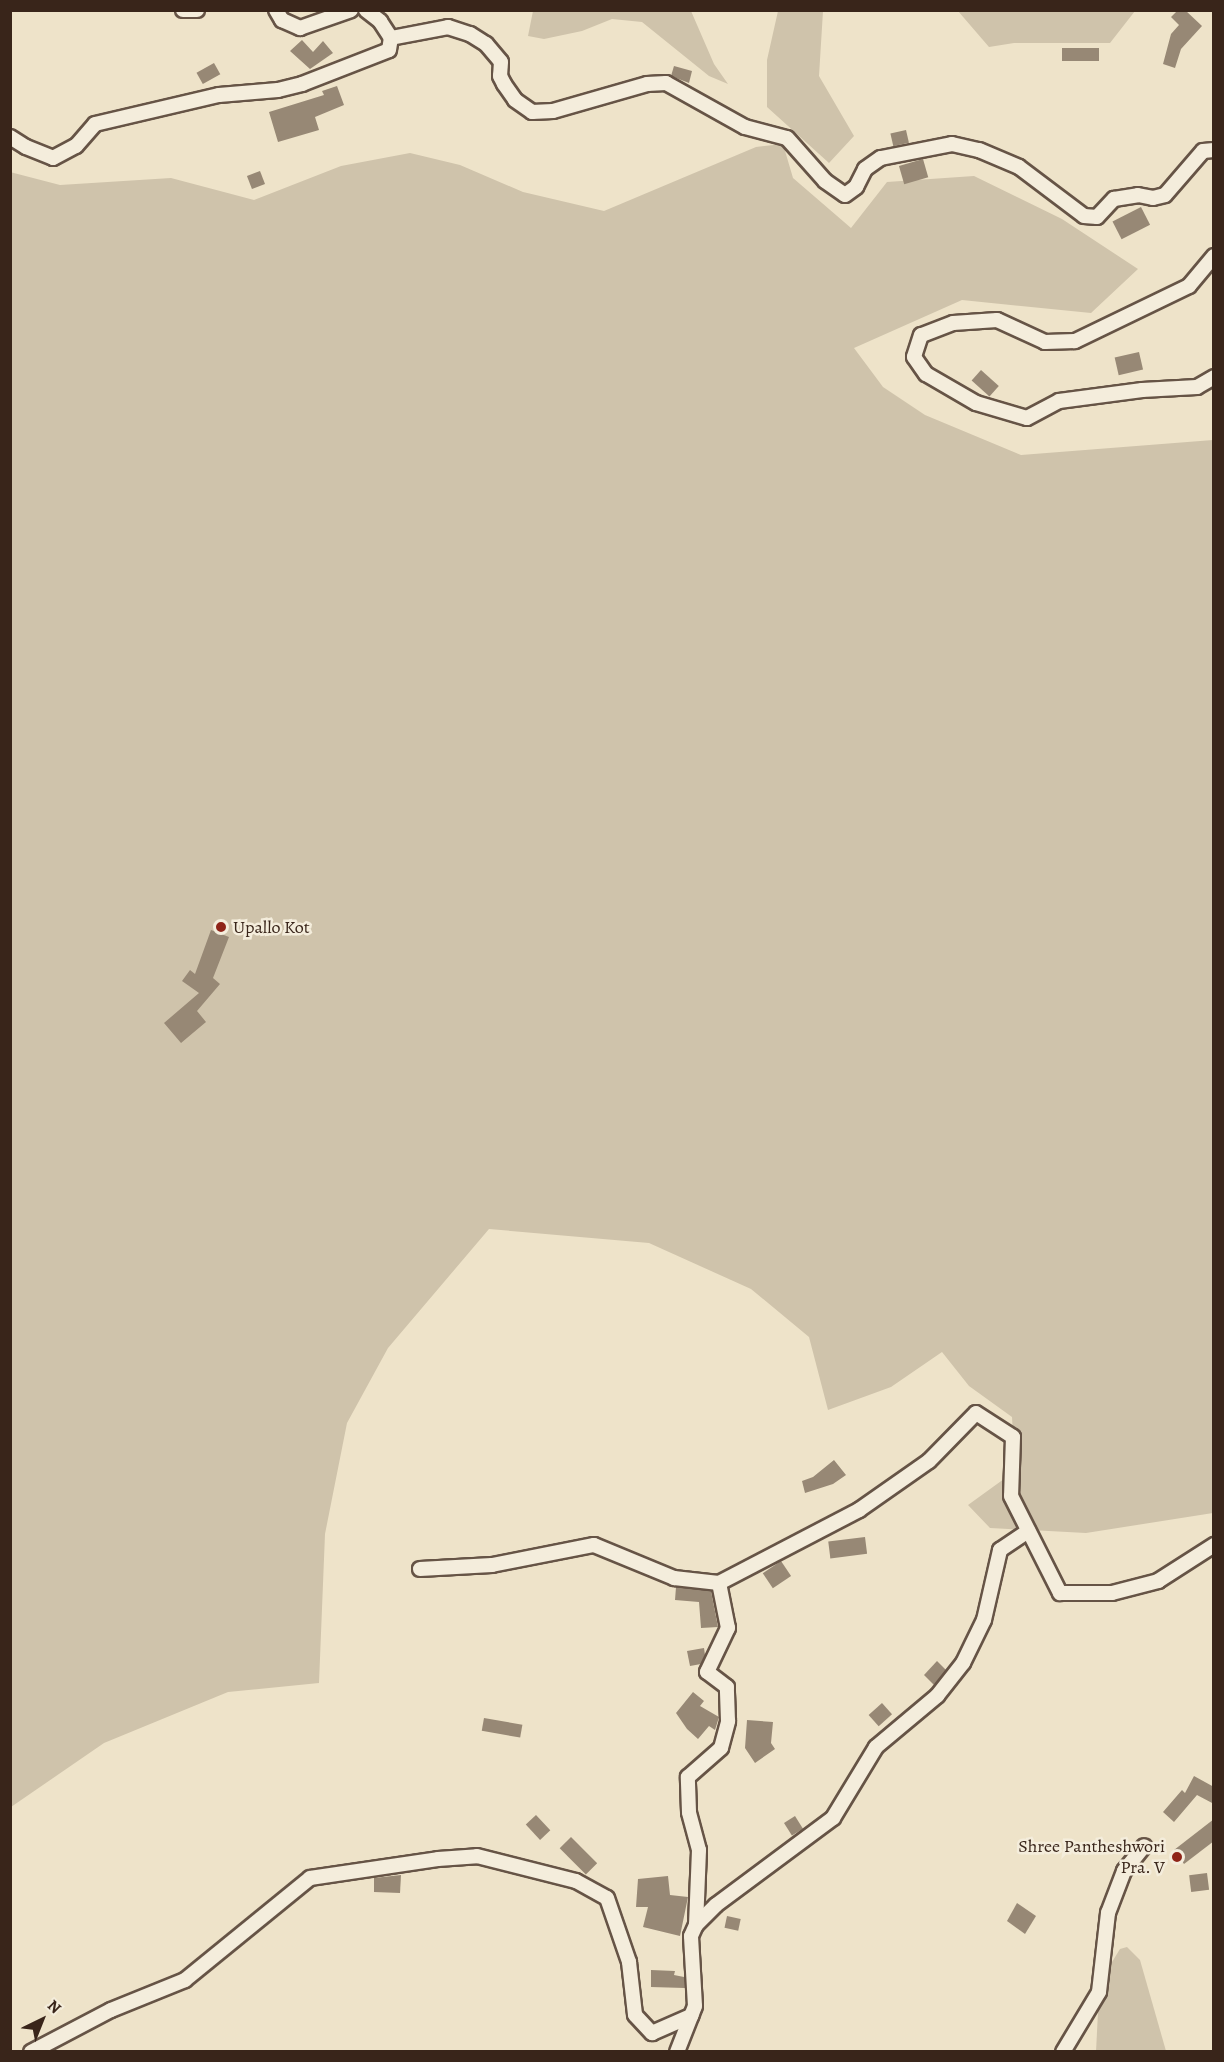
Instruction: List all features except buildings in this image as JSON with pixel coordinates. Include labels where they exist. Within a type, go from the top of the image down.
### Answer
[{"type":"street","points":[[183,10],[197,10]]},
{"type":"street","points":[[276,10],[282,20],[300,28],[351,10]]},
{"type":"street","points":[[10,137],[26,147],[53,158],[76,146],[95,124],[219,95],[278,90],[302,84],[347,64],[389,50],[390,38],[380,21],[366,10]]},
{"type":"street","points":[[390,38],[448,27],[470,34],[486,44],[501,62],[500,76],[515,100],[532,112],[553,111],[647,84],[666,83],[745,127],[787,138],[825,181],[845,195],[856,187],[866,169],[880,158],[952,144],[979,150],[1019,167],[1083,216],[1097,217],[1114,199],[1138,195],[1153,198],[1165,195],[1203,151],[1214,150]]},
{"type":"street","points":[[1214,256],[1189,286],[1075,340],[1045,342],[997,320],[953,323],[921,335],[914,357],[926,374],[976,403],[1027,418],[1059,402],[1142,390],[1197,387],[1214,377]]},
{"type":"street","points":[[420,1569],[492,1565],[594,1545],[674,1578],[718,1583],[859,1510],[929,1461],[976,1413],[1013,1437],[1011,1496],[1060,1593],[1112,1593],[1158,1581],[1214,1545]]},
{"type":"street","points":[[676,2052],[695,2006],[691,1936],[696,1925],[716,1905],[833,1818],[876,1747],[937,1696],[963,1662],[984,1620],[1000,1550],[1028,1531]]},
{"type":"street","points":[[696,1925],[699,1850],[688,1812],[688,1777],[721,1748],[728,1720],[727,1687],[707,1672],[728,1628],[718,1583]]},
{"type":"street","points":[[1063,2052],[1099,1992],[1108,1913],[1124,1871],[1144,1846]]},
{"type":"street","points":[[31,2052],[111,2010],[185,1980],[310,1878],[438,1859],[477,1856],[576,1881],[607,1898],[629,1962],[635,2016],[652,2033],[691,2016]]},
{"type":"shaded area","points":[[533,11],[691,11],[714,64],[728,84],[709,76],[642,22],[612,19],[582,31],[544,39],[528,36]]},
{"type":"shaded area","points":[[778,11],[823,11],[819,76],[854,136],[829,163],[767,107],[767,60]]},
{"type":"shaded area","points":[[958,11],[1135,11],[1110,43],[1014,43],[989,47]]},
{"type":"shaded area","points":[[783,144],[793,178],[851,228],[887,182],[974,176],[1062,219],[1138,269],[1091,313],[962,300],[854,348],[883,387],[925,415],[1021,455],[1213,440],[1213,1513],[1086,1533],[990,1528],[968,1505],[1015,1471],[1012,1417],[969,1386],[942,1352],[891,1387],[828,1410],[809,1337],[751,1289],[649,1243],[489,1229],[388,1348],[347,1423],[325,1534],[319,1683],[228,1692],[104,1743],[11,1807],[10,172],[60,185],[171,178],[254,200],[341,166],[410,153],[460,165],[523,192],[604,211],[756,147]]},
{"type":"shaded area","points":[[1127,1947],[1140,1960],[1166,2051],[1096,2052],[1099,1992],[1104,1975],[1120,1949]]},
{"type":"place","name":"Upallo Kot","points":[[221,927]]},
{"type":"place","name":"Shree Pantheshwori Pra. V","points":[[1177,1857]]}]
